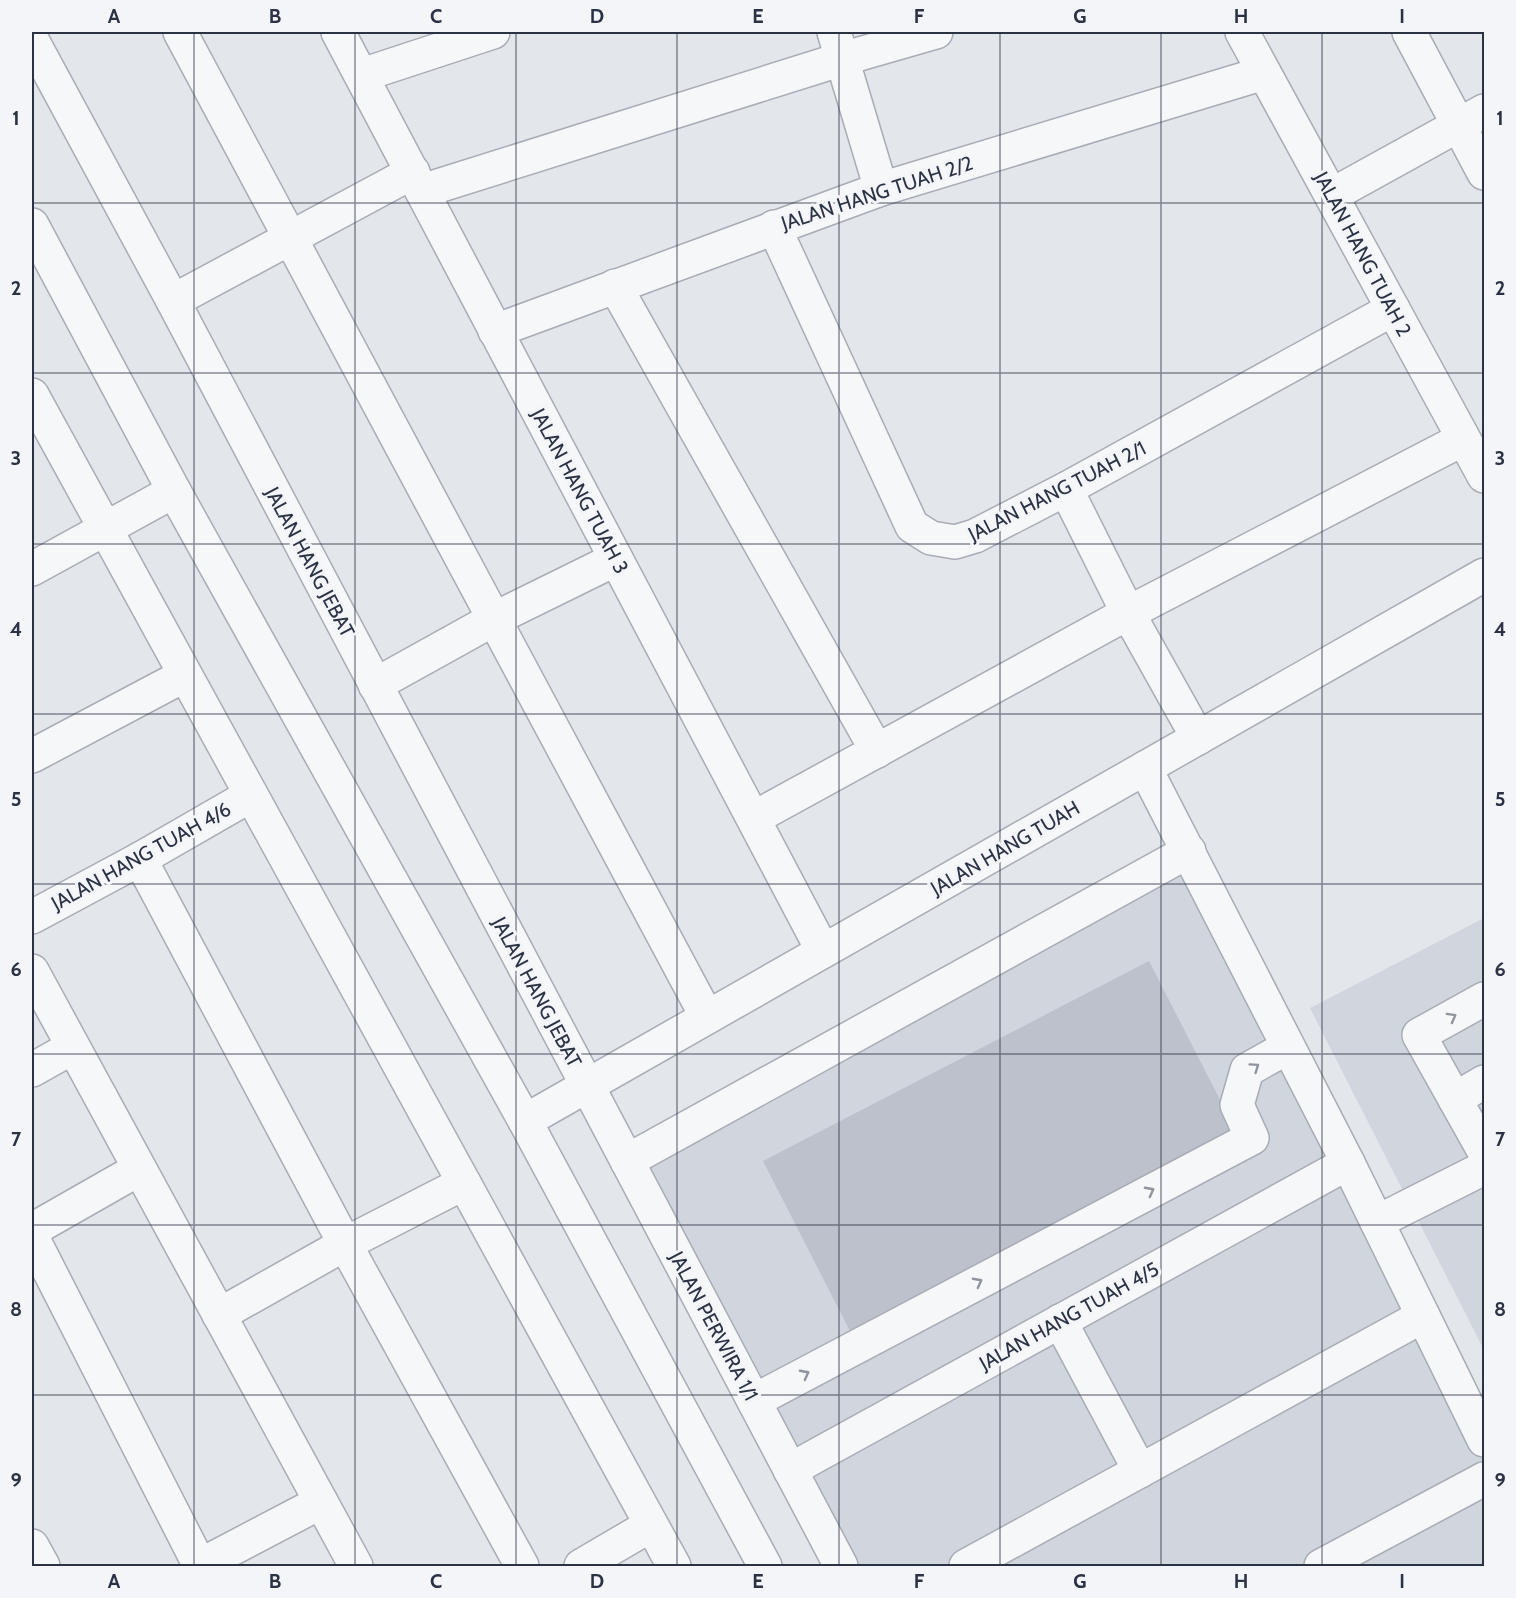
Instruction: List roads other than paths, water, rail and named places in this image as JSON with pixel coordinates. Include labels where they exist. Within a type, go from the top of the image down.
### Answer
[{"type":"street","points":[[180,32],[707,1017]]},
{"type":"street","name":"JALAN HANG TUAH 3","points":[[338,32],[823,951]]},
{"type":"street","points":[[362,75],[493,32]]},
{"type":"street","points":[[173,301],[291,238],[418,182],[838,45],[936,32]]},
{"type":"street","name":"JALAN HANG TUAH 2","points":[[1242,32],[1485,476]]},
{"type":"street","points":[[1409,32],[1471,118],[1485,173]]},
{"type":"street","name":"JALAN HANG JEBAT","points":[[32,40],[173,301],[587,1086]]},
{"type":"street","points":[[838,45],[881,189]]},
{"type":"street","name":"JALAN HANG TUAH 2/2","points":[[495,331],[881,189],[1264,73]]},
{"type":"street","points":[[1332,195],[1471,118]]},
{"type":"street","points":[[32,225],[174,491],[525,1121],[765,1566]]},
{"type":"street","name":"JALAN HANG TUAH 2/1","points":[[774,227],[912,526],[931,538],[955,542],[975,536],[1066,489],[1393,309]]},
{"type":"street","points":[[615,286],[877,751]]},
{"type":"street","points":[[32,395],[674,1566]]},
{"type":"street","points":[[754,818],[1128,613],[1463,439]]},
{"type":"street","points":[[1066,489],[1128,613],[1198,738]]},
{"type":"street","points":[[32,569],[174,491]]},
{"type":"street","points":[[375,685],[494,619],[616,559]]},
{"type":"street","name":"JALAN HANG TUAH","points":[[525,1121],[1485,575]]},
{"type":"street","points":[[32,756],[185,675]]},
{"type":"street","points":[[1145,768],[1348,1163],[1485,1440]]},
{"type":"street","name":"JALAN HANG TUAH 4/6","points":[[32,917],[140,859],[250,795]]},
{"type":"street","points":[[627,1161],[1189,851]]},
{"type":"street","points":[[140,859],[345,1244],[522,1566]]},
{"type":"street","points":[[32,971],[356,1566]]},
{"type":"street","points":[[1377,1222],[1484,1165],[1455,1099],[1419,1035],[1485,999]]},
{"type":"street","points":[[32,1070],[73,1047]]},
{"type":"street","points":[[754,1401],[1252,1138],[1237,1105],[1247,1070],[1288,1047]]},
{"type":"street","points":[[1455,1099],[1485,1082]]},
{"type":"street","name":"JALAN PERWIRA 1/1","points":[[587,1086],[842,1566]]},
{"type":"street","name":"JALAN HANG TUAH 4/5","points":[[790,1470],[1348,1163]]},
{"type":"street","points":[[32,1230],[139,1168]]},
{"type":"street","points":[[219,1315],[345,1244],[464,1183]]},
{"type":"street","points":[[32,1238],[200,1566],[321,1502]]},
{"type":"street","points":[[966,1566],[1423,1316]]},
{"type":"street","points":[[1060,1321],[1140,1471]]},
{"type":"street","points":[[1321,1566],[1485,1479]]},
{"type":"street","points":[[581,1566],[651,1525]]},
{"type":"street","points":[[32,1546],[43,1566]]}]
